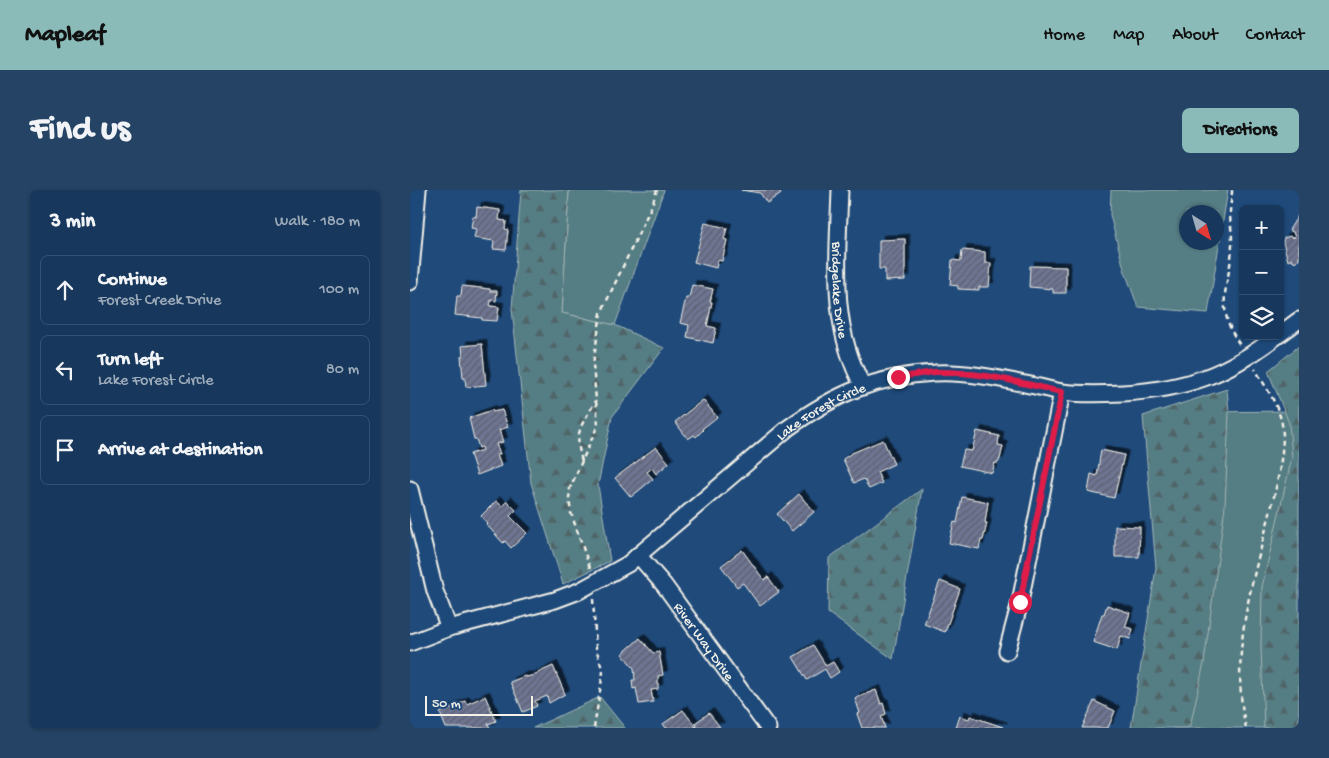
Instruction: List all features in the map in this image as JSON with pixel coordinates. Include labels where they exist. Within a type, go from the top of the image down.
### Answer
[{"type":"street","points":[[410,282],[418,190]]},
{"type":"street","name":"Bridgelake Drive","points":[[840,190],[837,276],[839,313],[843,338],[854,370],[864,386]]},
{"type":"street","points":[[1284,331],[1299,320]]},
{"type":"street","name":"Lake Forest Circle","points":[[410,643],[449,628],[554,600],[579,591],[628,564],[788,428],[812,410],[834,398],[864,386],[898,377],[936,372],[1023,383],[1062,392],[1090,395],[1150,391],[1174,387],[1216,374],[1248,357],[1271,340]]},
{"type":"street","points":[[1006,651],[1020,602],[1062,392]]},
{"type":"street","points":[[410,490],[435,591],[449,628]]},
{"type":"street","name":"River Way Drive","points":[[638,555],[664,585],[768,728]]},
{"type":"path","points":[[594,728],[603,672],[596,648],[590,569],[571,513],[570,488],[598,425],[593,364],[601,313],[652,205],[657,190]]},
{"type":"path","points":[[1232,190],[1230,213],[1232,240],[1230,268],[1224,296],[1225,314],[1232,333],[1266,387],[1282,420],[1283,440],[1276,488],[1246,603],[1240,660],[1240,703],[1246,728]]},
{"type":"path","points":[[582,462],[577,438],[597,398]]},
{"type":"green space","points":[[521,190],[569,190],[562,313],[615,325],[664,348],[612,417],[598,485],[610,561],[563,584],[531,483],[512,309]]},
{"type":"green space","points":[[569,190],[664,190],[615,325],[562,313]]},
{"type":"green space","points":[[1111,190],[1228,190],[1224,215],[1224,205],[1179,205],[1179,250],[1218,250],[1208,313],[1138,307],[1124,269],[1110,215]]},
{"type":"green space","points":[[1299,346],[1299,728],[1264,728],[1261,647],[1262,587],[1292,457],[1289,423],[1268,371]]},
{"type":"green space","points":[[1227,389],[1229,412],[1225,506],[1204,663],[1191,722],[1188,728],[1131,728],[1156,568],[1143,416]]},
{"type":"green space","points":[[1299,411],[1274,583],[1292,728],[1173,728],[1198,412]]},
{"type":"green space","points":[[922,489],[893,659],[828,613],[829,558]]},
{"type":"green space","points":[[600,697],[625,728],[533,728]]},
{"type":"building","points":[[741,190],[779,190],[781,193],[767,203],[760,193]]},
{"type":"building","points":[[477,207],[500,210],[499,220],[506,221],[505,229],[508,230],[506,250],[493,249],[494,241],[474,238],[476,229],[471,228],[473,216],[476,217]]},
{"type":"building","points":[[1299,214],[1299,260],[1293,262],[1292,259],[1288,261],[1284,246],[1284,238],[1295,237],[1293,232],[1289,230]]},
{"type":"building","points":[[705,223],[727,228],[724,239],[727,240],[722,261],[718,260],[716,268],[694,262]]},
{"type":"building","points":[[905,239],[905,280],[885,281],[885,269],[879,269],[879,240]]},
{"type":"building","points":[[962,250],[985,252],[985,263],[991,263],[989,287],[979,287],[979,290],[958,289],[958,286],[950,285],[952,260],[961,261]]},
{"type":"building","points":[[1030,266],[1066,267],[1066,293],[1053,293],[1053,289],[1029,287]]},
{"type":"building","points":[[692,285],[713,289],[707,326],[716,328],[713,343],[687,337],[689,325],[680,323],[686,298],[689,298]]},
{"type":"building","points":[[462,286],[497,291],[496,301],[491,300],[490,306],[499,307],[497,321],[455,315],[457,296],[461,296]]},
{"type":"building","points":[[482,344],[486,385],[466,387],[465,378],[463,378],[462,346]]},
{"type":"building","points":[[703,400],[717,417],[702,429],[696,437],[694,435],[688,439],[675,422]]},
{"type":"building","points":[[492,410],[493,412],[502,410],[508,427],[499,430],[503,442],[496,444],[500,454],[497,455],[501,466],[477,475],[470,454],[483,450],[482,447],[479,448],[476,439],[474,439],[469,418]]},
{"type":"building","points":[[977,431],[999,436],[998,445],[1003,446],[1000,459],[998,463],[995,463],[992,473],[960,466],[964,450],[972,451]]},
{"type":"building","points":[[883,440],[894,464],[877,472],[882,483],[869,489],[864,479],[854,483],[843,459],[852,453]]},
{"type":"building","points":[[656,447],[669,463],[656,474],[652,468],[647,472],[653,479],[631,497],[615,478]]},
{"type":"building","points":[[1101,450],[1124,455],[1114,498],[1088,492],[1091,474],[1097,476]]},
{"type":"building","points":[[799,494],[814,512],[792,531],[777,514]]},
{"type":"building","points":[[962,497],[988,502],[985,523],[987,523],[979,549],[949,543],[954,522],[957,523]]},
{"type":"building","points":[[496,501],[502,506],[507,501],[516,510],[510,516],[527,533],[511,548],[505,541],[503,543],[481,516]]},
{"type":"building","points":[[1115,526],[1140,527],[1139,557],[1115,557]]},
{"type":"building","points":[[742,550],[764,580],[768,577],[779,592],[760,606],[743,583],[737,587],[721,566]]},
{"type":"building","points":[[940,581],[960,589],[945,632],[924,624]]},
{"type":"building","points":[[1107,605],[1130,613],[1125,627],[1133,629],[1130,639],[1121,636],[1117,650],[1093,642]]},
{"type":"building","points":[[640,638],[653,653],[659,652],[663,675],[658,676],[658,689],[651,690],[653,702],[639,704],[636,688],[633,689],[632,680],[635,680],[634,668],[622,654]]},
{"type":"building","points":[[813,645],[826,666],[833,662],[839,672],[830,678],[825,669],[807,680],[793,657]]},
{"type":"building","points":[[553,666],[565,694],[549,703],[547,696],[535,701],[537,706],[523,712],[510,682],[525,676],[531,676]]},
{"type":"building","points":[[876,690],[886,714],[881,716],[885,728],[862,728],[857,714],[860,713],[855,698]]},
{"type":"building","points":[[485,696],[496,721],[488,724],[490,728],[446,728],[440,713],[465,701],[467,704]]},
{"type":"building","points":[[1094,701],[1115,711],[1108,728],[1082,728]]},
{"type":"building","points":[[683,710],[696,727],[695,723],[709,713],[720,727],[666,728],[663,724]]},
{"type":"building","points":[[960,716],[969,719],[970,716],[1003,727],[956,728]]},
{"type":"route","points":[[898,377],[936,372],[956,373],[1023,383],[1062,392],[1056,413],[1020,602]]}]
